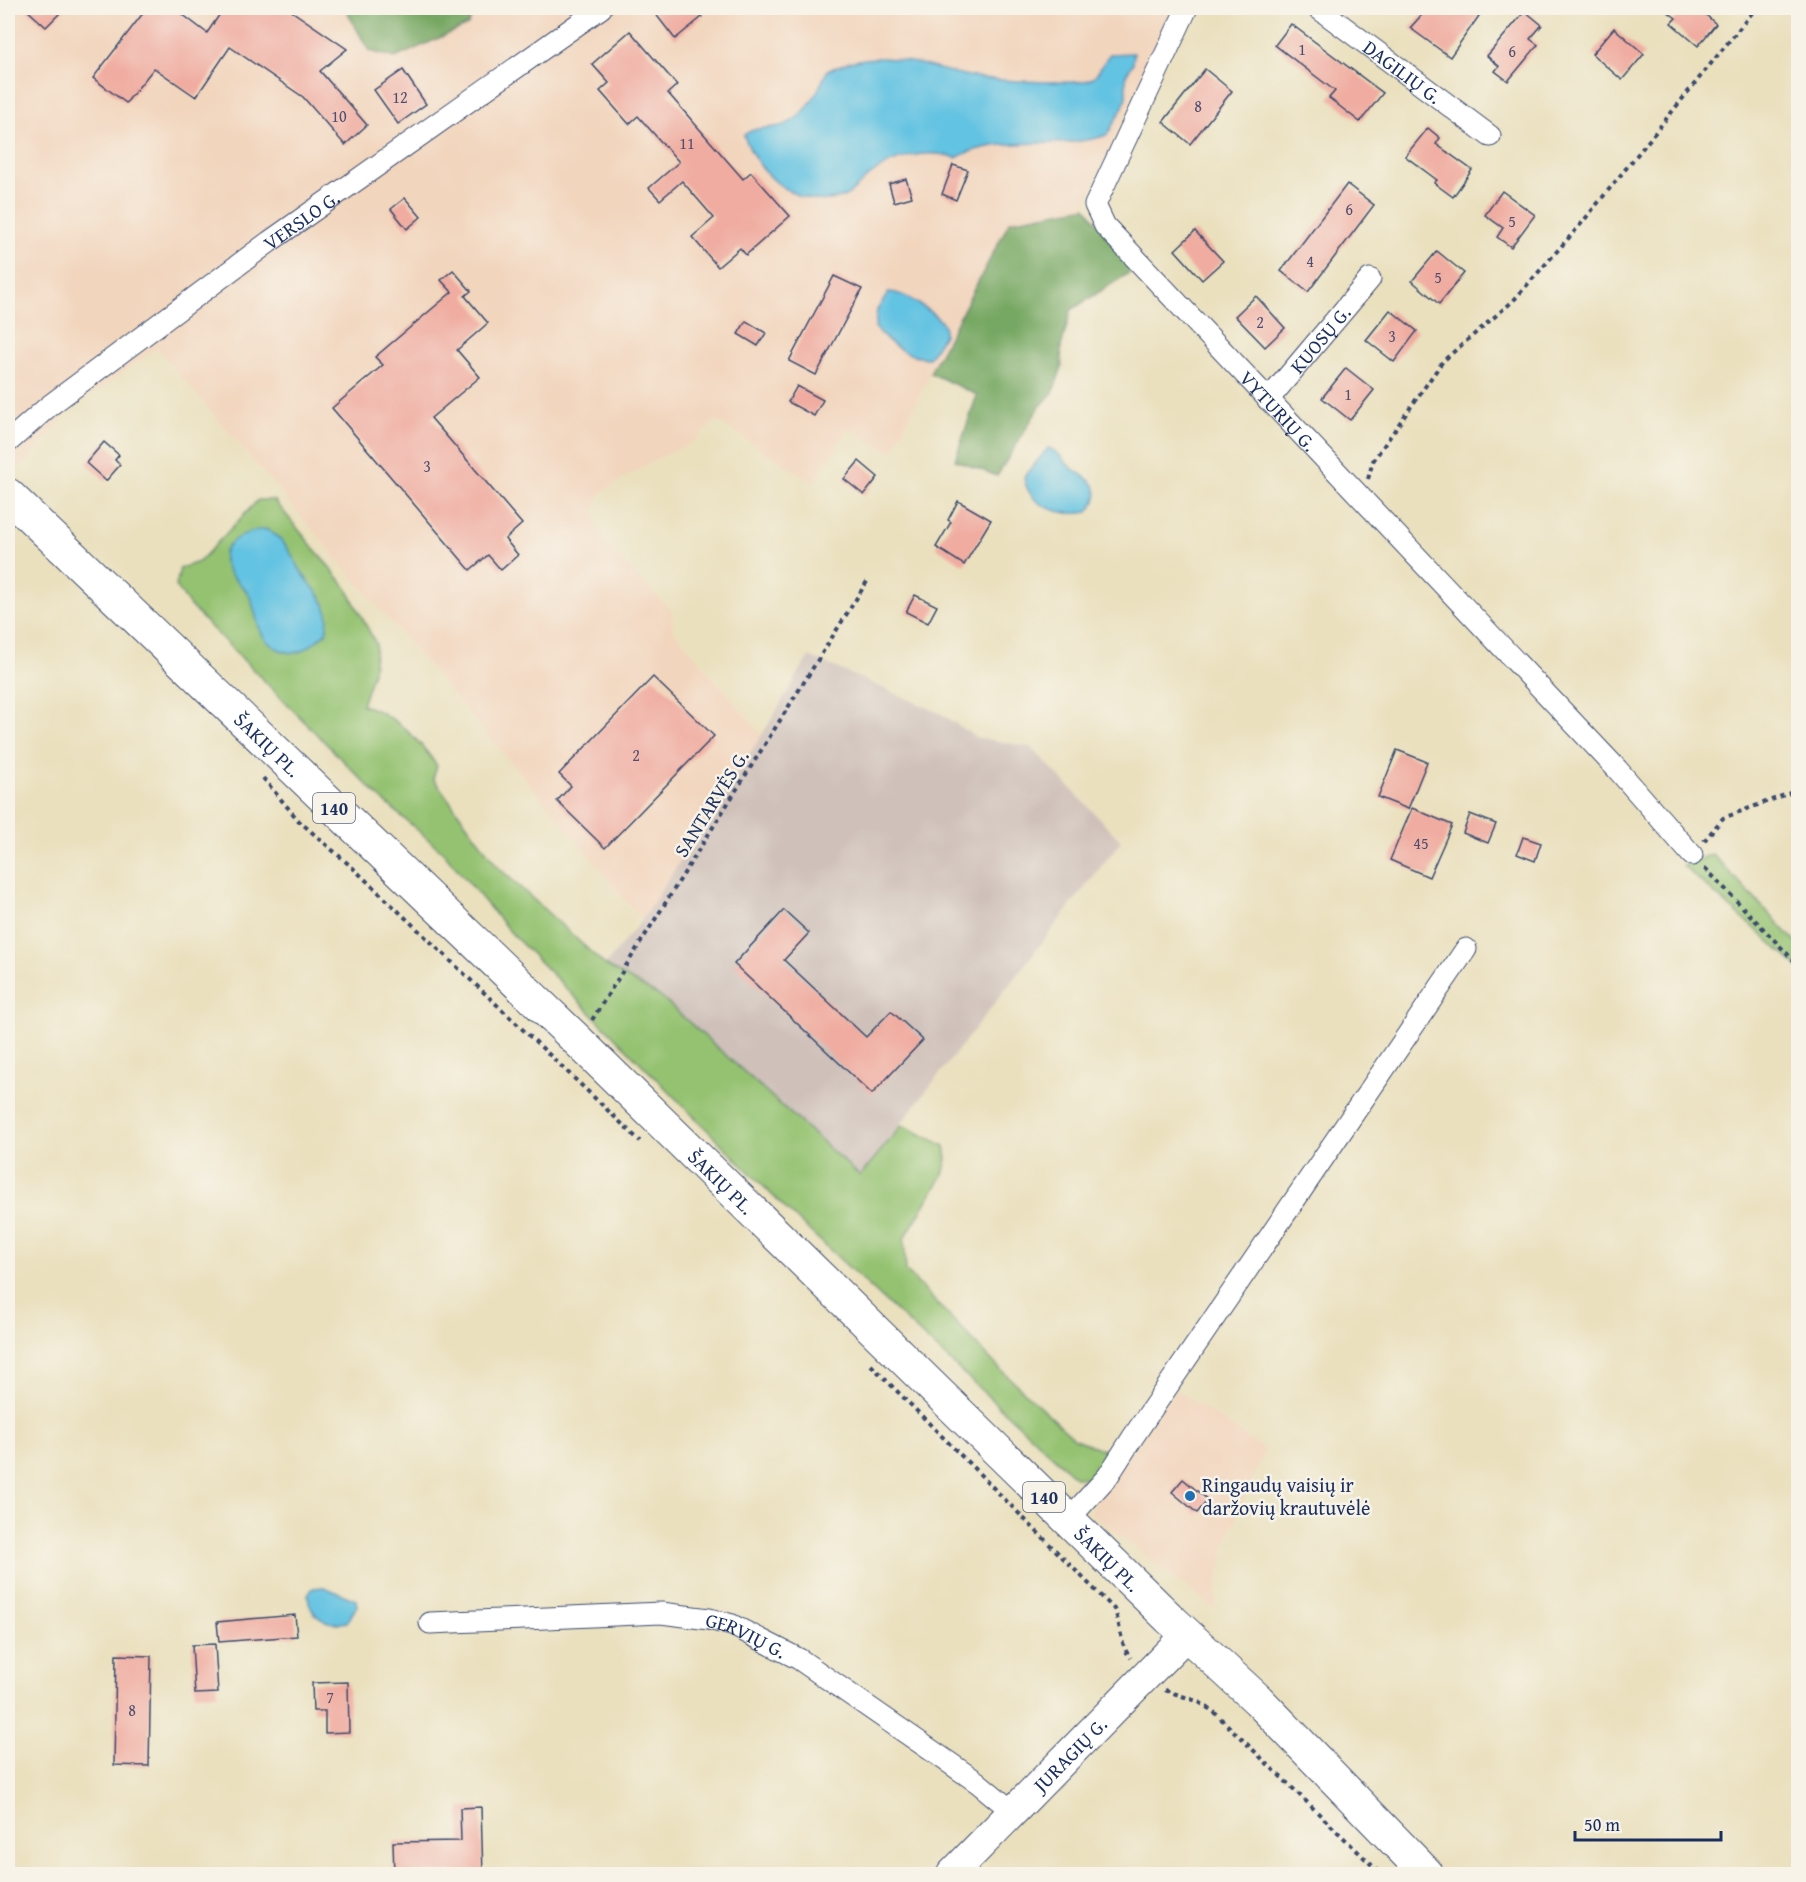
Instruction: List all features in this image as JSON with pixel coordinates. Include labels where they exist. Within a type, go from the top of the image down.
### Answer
[{"type":"main road","name":"ŠAKIŲ PL.","points":[[8,495],[575,1038],[1068,1520],[1315,1757],[1427,1875]]},
{"type":"main road","name":"JURAGIŲ G.","points":[[952,1875],[1187,1634]]},
{"type":"street","name":"VERSLO G.","points":[[8,442],[41,412],[268,242],[601,8]]},
{"type":"street","name":"VYTURIŲ G.","points":[[1187,8],[1095,205],[1105,226],[1617,769],[1692,855]]},
{"type":"street","name":"DAGILIŲ G.","points":[[1318,8],[1490,136]]},
{"type":"street","name":"KUOSŲ G.","points":[[1268,400],[1370,279]]},
{"type":"street","points":[[1068,1520],[1108,1476],[1466,949]]},
{"type":"street","name":"GERVIŲ G.","points":[[430,1623],[661,1613],[709,1618],[732,1626],[798,1659],[977,1782],[1012,1811]]},
{"type":"path","points":[[1364,501],[1373,461],[1443,361],[1513,301],[1581,224],[1756,8]]},
{"type":"path","name":"SANTARVĖS G.","points":[[575,1038],[595,1016],[868,580]]},
{"type":"path","points":[[260,774],[299,821],[353,868],[646,1146]]},
{"type":"path","points":[[1798,790],[1723,818],[1692,855],[1798,965]]},
{"type":"path","points":[[864,1358],[885,1383],[1114,1609],[1120,1623],[1126,1653],[1166,1691],[1199,1702],[1214,1712],[1381,1875]]},
{"type":"shaded area","points":[[8,8],[345,8],[369,51],[395,58],[468,25],[475,8],[1175,8],[1094,183],[1086,207],[1010,221],[930,373],[892,452],[848,429],[814,483],[716,420],[695,441],[651,462],[601,492],[594,510],[597,529],[606,546],[672,611],[673,630],[762,735],[642,920],[557,816],[157,348],[71,409],[15,474],[8,466]]},
{"type":"shaded area","points":[[809,656],[940,713],[975,737],[1031,747],[1121,841],[860,1176],[661,997],[605,965],[642,920],[762,735]]},
{"type":"shaded area","points":[[1176,1389],[1265,1450],[1227,1539],[1217,1583],[1215,1609],[1089,1512]]},
{"type":"green space","points":[[345,8],[475,8],[468,25],[395,58],[369,51]]},
{"type":"green space","points":[[1086,207],[1132,271],[1071,310],[1061,347],[1062,367],[1053,392],[1038,409],[997,476],[955,460],[977,395],[930,373],[1010,221]]},
{"type":"green space","points":[[258,500],[274,500],[346,587],[376,644],[373,672],[362,705],[395,721],[422,746],[437,766],[433,778],[498,867],[605,965],[661,997],[860,1176],[902,1125],[945,1146],[947,1159],[943,1175],[904,1239],[906,1271],[1002,1371],[1075,1439],[1112,1453],[1091,1479],[1075,1477],[789,1212],[511,933],[443,852],[378,796],[190,606],[176,586],[180,568],[199,562]]},
{"type":"green space","points":[[1712,854],[1798,944],[1798,967],[1683,866]]},
{"type":"water","points":[[1134,53],[1133,63],[1126,75],[1126,97],[1123,107],[1107,135],[1069,142],[992,146],[956,158],[933,154],[910,156],[878,169],[852,192],[840,198],[808,199],[780,185],[758,163],[744,135],[755,129],[775,127],[794,120],[802,114],[814,98],[827,71],[864,59],[898,60],[990,79],[1083,82],[1094,77],[1110,54]]},
{"type":"water","points":[[889,292],[903,295],[919,304],[944,325],[944,335],[929,358],[914,355],[899,348],[875,327],[877,310]]},
{"type":"water","points":[[1048,448],[1056,452],[1095,486],[1096,497],[1088,512],[1057,511],[1039,503],[1032,496],[1024,477]]},
{"type":"water","points":[[265,529],[287,548],[326,608],[328,619],[326,633],[299,652],[284,651],[274,647],[266,640],[259,627],[250,597],[229,572],[225,563],[224,555],[232,541],[248,533]]},
{"type":"water","points":[[324,1587],[356,1600],[357,1606],[347,1622],[325,1621],[311,1609],[308,1594],[313,1588]]},
{"type":"building","points":[[25,8],[65,8],[46,27]]},
{"type":"building","points":[[147,8],[174,8],[207,33],[224,8],[287,8],[347,49],[320,71],[367,125],[345,145],[303,97],[230,47],[196,97],[154,68],[126,103],[93,78]]},
{"type":"building","points":[[651,8],[695,8],[702,17],[675,39]]},
{"type":"building","points":[[1428,8],[1468,8],[1479,16],[1450,57],[1410,28]]},
{"type":"building","points":[[1663,8],[1713,8],[1706,15],[1716,24],[1698,46],[1671,23],[1676,18]]},
{"type":"building","points":[[1525,11],[1542,25],[1530,39],[1538,45],[1508,81],[1495,71],[1499,66],[1487,56]]},
{"type":"building","points":[[1291,24],[1383,93],[1360,122],[1329,98],[1335,91],[1275,45]]},
{"type":"building","points":[[1614,28],[1644,54],[1622,80],[1592,54]]},
{"type":"building","points":[[630,31],[677,85],[668,93],[743,179],[751,172],[790,216],[746,255],[740,248],[718,267],[692,237],[714,218],[682,181],[660,200],[649,188],[679,162],[638,116],[629,124],[600,91],[609,83],[592,64]]},
{"type":"building","points":[[1205,69],[1232,91],[1190,144],[1163,122]]},
{"type":"building","points":[[403,70],[426,104],[398,124],[374,90]]},
{"type":"building","points":[[1428,128],[1440,138],[1436,144],[1472,170],[1453,197],[1434,183],[1437,180],[1405,156]]},
{"type":"building","points":[[953,165],[968,170],[956,200],[942,194]]},
{"type":"building","points":[[906,179],[912,197],[894,202],[889,184]]},
{"type":"building","points":[[1347,184],[1374,205],[1308,292],[1281,271]]},
{"type":"building","points":[[1502,191],[1535,215],[1511,247],[1497,237],[1503,228],[1485,215]]},
{"type":"building","points":[[405,198],[421,217],[407,229],[391,209]]},
{"type":"building","points":[[1195,231],[1223,261],[1202,280],[1175,250]]},
{"type":"building","points":[[1437,251],[1464,273],[1439,304],[1412,281]]},
{"type":"building","points":[[453,270],[471,291],[465,296],[488,323],[457,350],[480,377],[431,418],[522,524],[505,539],[518,555],[501,570],[488,555],[470,570],[332,408],[383,365],[375,357],[452,292],[441,280]]},
{"type":"building","points":[[834,276],[862,289],[816,375],[789,361]]},
{"type":"building","points":[[1256,296],[1285,328],[1265,347],[1235,316]]},
{"type":"building","points":[[1390,310],[1417,331],[1394,362],[1366,340]]},
{"type":"building","points":[[746,321],[766,333],[758,346],[738,334]]},
{"type":"building","points":[[1346,368],[1374,390],[1350,420],[1322,398]]},
{"type":"building","points":[[797,386],[823,400],[814,416],[788,402]]},
{"type":"building","points":[[104,442],[119,455],[115,460],[120,465],[106,481],[86,463]]},
{"type":"building","points":[[859,461],[878,477],[864,495],[844,479]]},
{"type":"building","points":[[958,501],[991,520],[964,565],[936,547],[951,522],[948,520]]},
{"type":"building","points":[[915,595],[937,606],[928,623],[906,612]]},
{"type":"building","points":[[653,677],[714,736],[605,848],[557,801],[571,786],[559,774]]},
{"type":"building","points":[[1397,750],[1427,762],[1408,809],[1378,797]]},
{"type":"building","points":[[1412,808],[1452,825],[1429,877],[1390,860]]},
{"type":"building","points":[[1470,814],[1496,824],[1488,843],[1463,833]]},
{"type":"building","points":[[1523,837],[1541,843],[1535,861],[1517,854]]},
{"type":"building","points":[[784,910],[809,933],[784,960],[866,1037],[891,1011],[923,1040],[872,1094],[734,964]]},
{"type":"building","name":"Ringaudų vaisių ir daržovių krautuvėlė","points":[[1183,1479],[1208,1500],[1197,1513],[1172,1492]]},
{"type":"building","points":[[295,1615],[297,1636],[219,1642],[217,1622]]},
{"type":"building","points":[[215,1644],[218,1693],[195,1694],[192,1645]]},
{"type":"building","points":[[116,1655],[151,1656],[149,1766],[114,1765]]},
{"type":"building","points":[[348,1682],[349,1732],[325,1733],[325,1711],[313,1711],[312,1683]]},
{"type":"building","points":[[481,1807],[483,1875],[462,1875],[462,1872],[394,1874],[393,1842],[461,1841],[460,1808]]},
{"type":"place","name":"Ringaudų vaisių ir daržovių krautuvėlė","points":[[1190,1496]]}]
